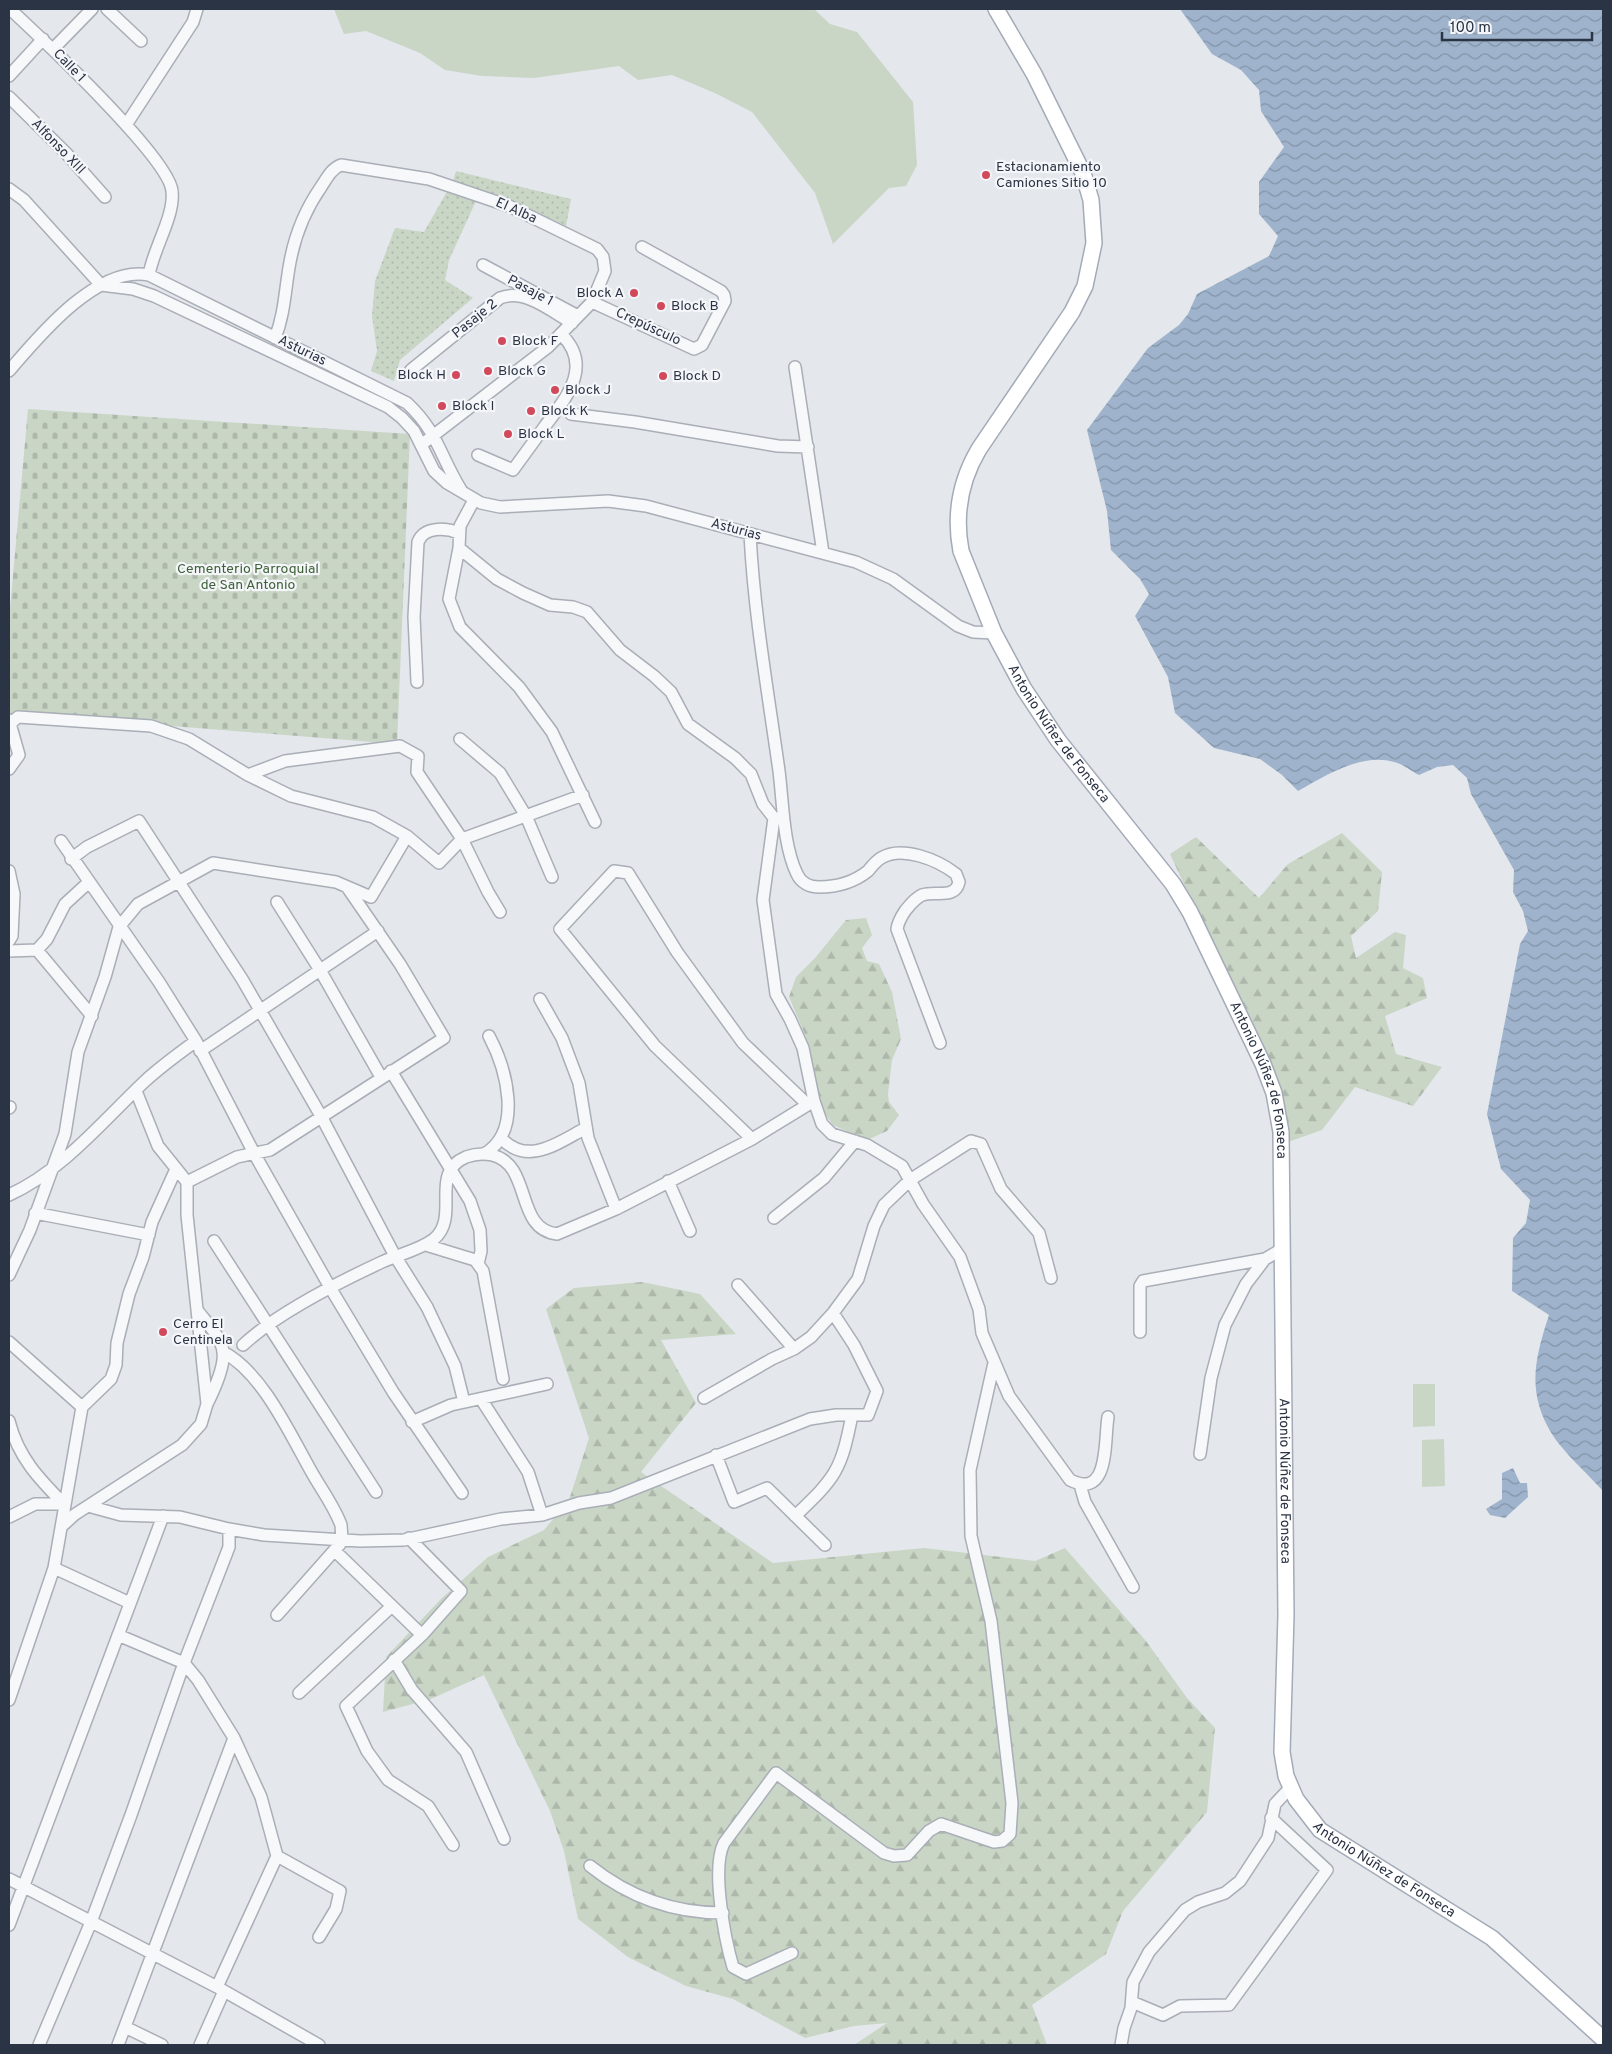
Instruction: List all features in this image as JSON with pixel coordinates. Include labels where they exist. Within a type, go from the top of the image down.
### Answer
[{"type":"main road","name":"Antonio Núñez de Fonseca","points":[[989,9],[1029,79],[1043,96]]},
{"type":"main road","name":"Antonio Núñez de Fonseca","points":[[996,9],[1034,74],[1088,186],[1094,214],[1094,243],[1090,272],[1080,299],[978,448],[963,482],[958,517],[961,551],[994,633],[1024,689],[1053,734],[1164,871],[1182,897],[1263,1064],[1274,1093],[1281,1132],[1286,1615],[1282,1740],[1284,1764],[1290,1788],[1302,1809],[1320,1830],[1492,1938],[1603,2039]]},
{"type":"street","name":"Calle 1","points":[[10,9],[43,39],[126,125],[164,171],[172,190],[171,205],[149,275]]},
{"type":"street","points":[[53,49],[92,9]]},
{"type":"street","points":[[106,9],[141,41]]},
{"type":"street","points":[[126,125],[193,22],[197,9]]},
{"type":"street","points":[[9,76],[43,39]]},
{"type":"street","name":"Alfonso XIII","points":[[9,97],[66,153],[105,197]]},
{"type":"street","name":"El Alba","points":[[275,338],[282,320],[290,263],[299,230],[319,189],[333,170],[341,165],[429,179],[509,206],[597,249],[604,257],[605,271],[592,302],[548,347],[421,445]]},
{"type":"street","points":[[9,189],[24,200],[101,285],[46,329],[9,372]]},
{"type":"street","name":"Crepúsculo","points":[[592,302],[694,349],[702,345],[725,301],[724,295],[721,291],[642,247]]},
{"type":"street","name":"Pasaje 1","points":[[483,265],[575,319]]},
{"type":"street","name":"Asturias","points":[[101,285],[131,274],[149,275],[407,403],[422,418],[435,436],[461,490]]},
{"type":"street","name":"Asturias","points":[[101,285],[127,288],[154,296],[388,407],[408,424],[434,471],[447,483],[461,490],[474,500],[500,507],[595,501],[646,506],[856,562],[883,573],[958,626],[973,632],[994,633]]},
{"type":"street","name":"Pasaje 2","points":[[411,370],[500,298],[506,296],[523,296],[575,319]]},
{"type":"street","points":[[478,455],[513,470],[567,397],[573,385],[576,364],[571,348],[561,334]]},
{"type":"street","points":[[795,367],[823,553]]},
{"type":"street","points":[[571,414],[635,422],[778,446],[808,446]]},
{"type":"street","points":[[474,500],[463,516],[449,599],[460,627],[519,687],[542,716],[562,749],[595,822]]},
{"type":"street","points":[[417,682],[414,617],[418,542],[423,534],[437,530],[459,533]]},
{"type":"street","points":[[750,534],[753,583],[780,778],[778,818],[764,888],[765,927],[776,994],[803,1048],[811,1102],[822,1124],[832,1134],[867,1145],[902,1166],[923,1204],[960,1257],[979,1309],[982,1333],[1009,1396],[1030,1428],[1070,1480],[1080,1485],[1089,1484],[1096,1480],[1102,1470],[1108,1417]]},
{"type":"street","points":[[459,548],[497,579],[523,593],[550,605],[573,607],[586,612],[620,650],[654,676],[671,692],[688,724],[735,758],[751,774],[763,804],[778,818],[796,872],[801,880],[810,886],[838,886],[846,884],[860,876],[880,858],[896,854],[914,856],[934,862],[957,876],[958,886],[954,891],[928,894],[913,901],[900,919],[897,929],[940,1043]]},
{"type":"street","points":[[9,769],[19,755],[10,721],[18,717],[151,726],[189,739],[248,775],[291,796],[373,817],[407,836],[440,863],[462,840],[583,795]]},
{"type":"street","points":[[460,738],[500,774],[526,816],[552,877]]},
{"type":"street","points":[[248,775],[285,761],[400,746],[418,756],[417,772],[462,840],[500,912]]},
{"type":"street","points":[[72,859],[87,847],[139,821],[261,1010],[321,1116],[395,1256],[427,1307],[455,1366],[464,1402]]},
{"type":"street","points":[[9,1275],[30,1230],[65,1134],[78,1052],[92,1016],[119,926],[138,904],[213,863],[336,882],[371,897],[407,836]]},
{"type":"street","points":[[61,841],[159,982],[198,1046],[255,1155],[331,1289],[412,1422],[462,1493]]},
{"type":"street","points":[[9,871],[14,894],[12,936],[9,941]]},
{"type":"street","points":[[752,1139],[655,1046],[560,929],[614,871],[628,873],[677,952],[743,1044],[811,1102]]},
{"type":"street","points":[[9,951],[37,950],[47,939],[65,904],[89,882]]},
{"type":"street","points":[[187,1182],[237,1158],[270,1150],[444,1038],[378,932],[346,885]]},
{"type":"street","points":[[277,902],[386,1074],[450,1167],[470,1200],[478,1220],[481,1240],[478,1264]]},
{"type":"street","points":[[9,1195],[53,1166],[77,1147],[136,1090],[198,1046],[261,1010],[378,932]]},
{"type":"street","points":[[37,950],[92,1016]]},
{"type":"street","points":[[540,999],[562,1038],[579,1083],[586,1128],[616,1209]]},
{"type":"street","points":[[484,1154],[494,1147],[501,1138],[507,1117],[506,1082],[501,1061],[489,1036]]},
{"type":"street","points":[[136,1090],[158,1146],[187,1182],[187,1216],[207,1404]]},
{"type":"street","points":[[243,1345],[267,1324],[395,1256],[426,1244],[440,1232],[446,1221],[447,1209],[444,1191],[450,1167],[469,1155],[484,1154],[498,1157],[508,1163],[518,1178],[532,1220],[545,1231],[556,1234],[616,1209],[752,1139],[811,1102]]},
{"type":"street","points":[[501,1138],[518,1151],[536,1152],[586,1128]]},
{"type":"street","points":[[704,1398],[772,1359],[794,1349],[811,1337],[833,1313],[858,1279],[874,1226],[884,1205],[910,1180],[971,1141],[981,1144],[1001,1189],[1039,1233],[1051,1278]]},
{"type":"street","points":[[774,1218],[824,1178],[855,1142]]},
{"type":"street","points":[[9,1700],[54,1568],[82,1408],[111,1379],[116,1364],[117,1343],[129,1294],[152,1222],[176,1170]]},
{"type":"street","points":[[668,1181],[690,1231]]},
{"type":"street","points":[[35,1213],[149,1235]]},
{"type":"street","points":[[214,1241],[376,1492]]},
{"type":"street","points":[[426,1244],[475,1260],[478,1264],[486,1283],[503,1378]]},
{"type":"street","points":[[1200,1454],[1211,1378],[1225,1325],[1246,1284],[1265,1259],[1282,1248]]},
{"type":"street","points":[[1140,1332],[1140,1286],[1143,1281],[1265,1259]]},
{"type":"street","points":[[738,1285],[794,1349]]},
{"type":"street","points":[[62,1526],[88,1506],[182,1445],[201,1424],[207,1404],[214,1390],[223,1352],[220,1342],[198,1312]]},
{"type":"street","points":[[88,1506],[121,1515],[180,1517],[229,1529],[303,1538],[360,1541],[409,1538],[501,1519],[542,1515],[579,1503],[611,1498],[658,1481],[716,1455],[810,1419],[836,1414],[868,1415],[877,1391],[854,1344],[833,1313]]},
{"type":"street","points":[[9,1342],[82,1408]]},
{"type":"street","points":[[223,1352],[238,1361],[252,1375],[291,1433],[339,1520],[342,1539],[335,1551],[277,1615]]},
{"type":"street","points":[[792,1953],[746,1974],[732,1967],[726,1939],[717,1870],[720,1850],[776,1773],[884,1852],[894,1856],[907,1855],[929,1831],[941,1824],[994,1842],[1002,1841],[1010,1834],[1012,1803],[991,1621],[971,1536],[970,1470],[994,1363]]},
{"type":"street","points":[[412,1422],[452,1405],[546,1384]]},
{"type":"street","points":[[481,1399],[528,1472],[542,1515]]},
{"type":"street","points":[[795,1516],[824,1488],[838,1470],[845,1451],[852,1415]]},
{"type":"street","points":[[9,1421],[24,1460],[36,1476],[64,1504]]},
{"type":"street","points":[[716,1455],[734,1502],[767,1488],[825,1545]]},
{"type":"street","points":[[1080,1485],[1085,1502],[1133,1588]]},
{"type":"street","points":[[11,1511],[46,1502],[64,1504]]},
{"type":"street","points":[[9,1925],[163,1516]]},
{"type":"street","points":[[39,2045],[91,1922],[184,1663],[229,1548],[229,1529]]},
{"type":"street","points":[[409,1538],[461,1591],[422,1635],[346,1706],[363,1744],[388,1780],[428,1806],[452,1845]]},
{"type":"street","points":[[335,1551],[422,1635]]},
{"type":"street","points":[[54,1568],[130,1603]]},
{"type":"street","points":[[299,1693],[392,1606]]},
{"type":"street","points":[[118,1634],[184,1663],[198,1680],[234,1738],[261,1797],[277,1856],[221,1989],[200,2045]]},
{"type":"street","points":[[394,1660],[412,1690],[466,1752],[504,1839]]},
{"type":"street","points":[[118,2045],[234,1738]]},
{"type":"street","points":[[1121,2045],[1122,2032],[1132,2002],[1133,1982],[1157,1941],[1185,1910],[1198,1902],[1225,1893],[1240,1881],[1268,1838],[1271,1818],[1279,1798],[1290,1788]]},
{"type":"street","points":[[1132,2002],[1163,2016],[1180,2006],[1229,2005],[1326,1870],[1271,1818]]},
{"type":"street","points":[[277,1856],[340,1891],[336,1910],[319,1937]]},
{"type":"street","points":[[590,1866],[627,1891],[656,1904],[689,1911],[723,1913]]},
{"type":"street","points":[[9,1879],[221,1989],[319,2045]]},
{"type":"street","points":[[125,2027],[162,2045]]},
{"type":"green space","points":[[334,9],[814,9],[830,24],[857,32],[913,102],[917,165],[906,186],[889,188],[833,244],[815,193],[752,112],[717,94],[672,75],[638,80],[619,66],[534,78],[482,76],[445,70],[420,53],[366,31],[344,34]]},
{"type":"green space","points":[[456,171],[571,199],[566,226],[522,205],[481,190],[449,260],[445,280],[473,298],[400,360],[394,381],[371,371],[377,351],[372,316],[375,281],[395,228],[424,232],[453,181]]},
{"type":"green space","name":"Cementerio Parroquial de San Antonio","points":[[28,409],[410,434],[397,744],[9,713],[9,620]]},
{"type":"green space","points":[[1342,833],[1382,872],[1378,911],[1351,936],[1356,958],[1395,932],[1406,935],[1403,968],[1423,978],[1427,998],[1385,1016],[1396,1054],[1442,1067],[1413,1106],[1355,1087],[1322,1130],[1288,1142],[1210,940],[1170,854],[1196,837],[1259,898],[1288,864]]},
{"type":"green space","points":[[866,918],[872,935],[862,948],[867,961],[879,964],[892,992],[901,1039],[892,1060],[888,1094],[889,1102],[899,1115],[887,1131],[867,1140],[833,1125],[823,1111],[806,1037],[789,997],[796,977],[815,958],[846,920]]},
{"type":"green space","points":[[642,1282],[700,1294],[736,1334],[661,1340],[696,1403],[641,1472],[773,1563],[924,1548],[1035,1561],[1065,1548],[1146,1641],[1187,1698],[1215,1728],[1207,1812],[1123,1911],[1106,1954],[1032,2005],[1047,2045],[854,2045],[887,2023],[854,2026],[805,2038],[733,1999],[686,1986],[628,1957],[578,1919],[564,1851],[550,1811],[484,1675],[431,1699],[383,1712],[386,1657],[441,1599],[488,1557],[544,1530],[569,1500],[589,1438],[546,1309],[574,1288]]},
{"type":"green space","points":[[1413,1384],[1435,1384],[1435,1426],[1413,1427]]},
{"type":"green space","points":[[1444,1439],[1445,1486],[1422,1487],[1422,1440]]},
{"type":"water","points":[[1180,9],[1603,9],[1603,1491],[1562,1448],[1544,1419],[1536,1389],[1536,1375],[1540,1346],[1549,1315],[1512,1291],[1513,1238],[1526,1223],[1530,1200],[1501,1169],[1487,1114],[1520,944],[1528,931],[1523,911],[1513,892],[1514,870],[1471,794],[1467,778],[1453,765],[1437,767],[1419,775],[1397,763],[1369,760],[1344,767],[1298,791],[1282,775],[1260,759],[1214,748],[1175,713],[1168,677],[1135,616],[1149,594],[1140,579],[1111,550],[1107,511],[1087,430],[1148,348],[1179,325],[1188,314],[1197,294],[1269,256],[1278,236],[1259,214],[1259,182],[1284,147],[1261,111],[1259,90],[1241,70],[1212,54]]},
{"type":"water","points":[[1513,1468],[1520,1483],[1527,1483],[1528,1497],[1505,1518],[1490,1515],[1486,1509],[1502,1499],[1502,1473]]},
{"type":"place","name":"Estacionamiento Camiones Sitio 10","points":[[986,175]]},
{"type":"place","name":"Block A","points":[[634,293]]},
{"type":"place","name":"Block B","points":[[661,306]]},
{"type":"place","name":"Block F","points":[[502,341]]},
{"type":"place","name":"Block G","points":[[488,371]]},
{"type":"place","name":"Block H","points":[[456,375]]},
{"type":"place","name":"Block D","points":[[663,376]]},
{"type":"place","name":"Block J","points":[[555,390]]},
{"type":"place","name":"Block I","points":[[442,406]]},
{"type":"place","name":"Block K","points":[[531,411]]},
{"type":"place","name":"Block L","points":[[508,434]]},
{"type":"place","name":"Cerro El Centinela","points":[[163,1332]]}]
